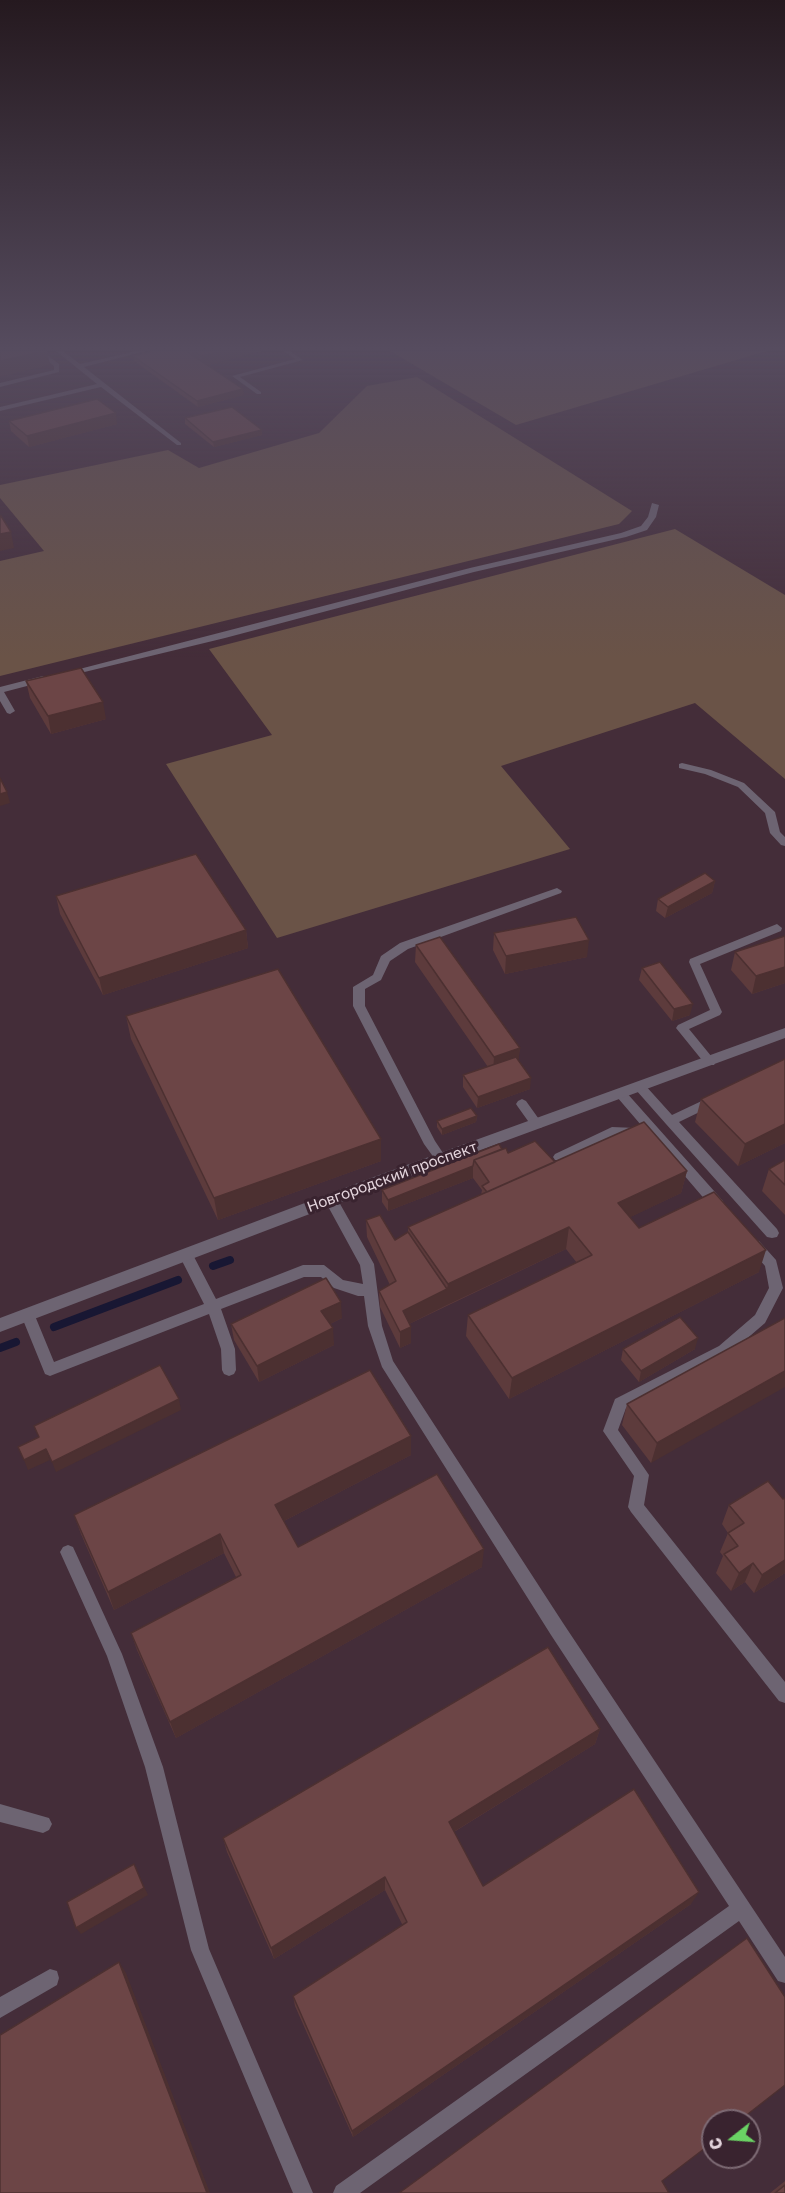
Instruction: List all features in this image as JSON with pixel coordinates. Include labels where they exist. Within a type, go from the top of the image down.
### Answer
[{"type":"street","name":"Новгородский проспект","points":[[0,1325],[330,1199],[785,1033]]},
{"type":"lane","points":[[10,711],[0,692],[473,570],[622,535],[644,528],[652,517],[655,504]]},
{"type":"lane","points":[[682,766],[708,772],[741,785],[770,812],[775,833],[785,843]]},
{"type":"lane","points":[[441,1159],[430,1144],[359,1006],[359,987],[377,976],[385,959],[404,946],[557,891]]},
{"type":"lane","points":[[710,1062],[682,1028],[716,1012],[694,962],[777,928]]},
{"type":"lane","points":[[640,1087],[772,1233]]},
{"type":"lane","points":[[621,1094],[724,1212]]},
{"type":"lane","points":[[670,1121],[722,1096]]},
{"type":"lane","points":[[522,1104],[537,1125]]},
{"type":"lane","points":[[559,1157],[612,1132],[636,1132],[647,1126]]},
{"type":"lane","points":[[330,1199],[367,1264],[375,1326],[387,1363],[785,1974]]},
{"type":"lane","points":[[748,1238],[771,1264],[776,1287],[760,1319],[724,1350],[620,1404],[610,1431],[642,1476],[636,1507],[785,1695]]},
{"type":"lane","points":[[186,1255],[213,1306],[228,1349],[229,1370]]},
{"type":"lane","points":[[27,1315],[50,1370],[303,1271],[324,1271],[339,1284],[358,1290],[371,1290]]},
{"type":"lane","points":[[68,1552],[114,1654],[154,1767],[200,1950],[303,2193]]},
{"type":"lane","points":[[0,1813],[43,1824]]},
{"type":"lane","points":[[343,2193],[741,1909]]},
{"type":"lane","points":[[0,2008],[50,1978]]},
{"type":"shaded area","points":[[152,453],[174,453],[199,468],[249,453],[539,453],[632,511],[619,524],[0,676],[0,561],[44,551],[0,498],[0,485]]},
{"type":"shaded area","points":[[675,529],[785,595],[785,779],[695,703],[501,766],[570,849],[277,938],[166,764],[272,735],[209,649]]},
{"type":"building","points":[[1,516],[11,532],[0,534]]},
{"type":"building","points":[[81,668],[103,702],[48,716],[26,681]]},
{"type":"building","points":[[0,778],[7,792],[0,794]]},
{"type":"building","points":[[196,854],[246,930],[99,978],[56,896]]},
{"type":"building","points":[[705,873],[715,881],[668,907],[658,899]]},
{"type":"building","points":[[576,917],[589,940],[506,956],[494,933]]},
{"type":"building","points":[[785,936],[785,967],[756,976],[735,952]]},
{"type":"building","points":[[440,937],[520,1048],[494,1057],[416,945]]},
{"type":"building","points":[[660,962],[693,1004],[674,1009],[642,968]]},
{"type":"building","points":[[278,969],[381,1139],[214,1198],[126,1016]]},
{"type":"building","points":[[516,1057],[531,1078],[478,1097],[463,1075]]},
{"type":"building","points":[[785,1059],[785,1124],[745,1144],[701,1099]]},
{"type":"building","points":[[471,1108],[477,1116],[442,1129],[437,1121]]},
{"type":"building","points":[[644,1122],[687,1171],[618,1203],[639,1228],[714,1192],[766,1250],[512,1378],[468,1315],[592,1255],[569,1227],[448,1284],[408,1227]]},
{"type":"building","points":[[535,1141],[555,1162],[487,1192],[482,1186],[489,1182],[474,1160],[506,1148],[508,1153]]},
{"type":"building","points":[[499,1144],[502,1149],[474,1160],[473,1166],[388,1200],[382,1190]]},
{"type":"building","points":[[785,1160],[785,1185],[769,1169]]},
{"type":"building","points":[[380,1215],[395,1240],[408,1232],[447,1289],[403,1311],[411,1327],[400,1332],[379,1291],[396,1281],[366,1220]]},
{"type":"building","points":[[326,1278],[341,1302],[321,1311],[333,1328],[257,1366],[231,1324]]},
{"type":"building","points":[[680,1317],[698,1338],[641,1371],[623,1349]]},
{"type":"building","points":[[785,1318],[785,1371],[657,1443],[627,1404]]},
{"type":"building","points":[[160,1365],[179,1399],[52,1462],[46,1449],[24,1460],[18,1447],[39,1437],[34,1426]]},
{"type":"building","points":[[370,1370],[411,1436],[275,1505],[298,1547],[437,1474],[484,1549],[170,1722],[131,1633],[241,1575],[220,1534],[108,1592],[74,1515]]},
{"type":"building","points":[[768,1481],[783,1499],[785,1498],[785,1560],[762,1575],[753,1563],[739,1573],[724,1554],[738,1546],[728,1533],[744,1523],[729,1505]]},
{"type":"building","points":[[548,1647],[600,1729],[449,1822],[483,1886],[634,1789],[699,1892],[352,2131],[293,1996],[407,1922],[385,1877],[271,1948],[223,1838]]},
{"type":"building","points":[[134,1864],[144,1888],[76,1928],[67,1902]]},
{"type":"building","points":[[747,1938],[785,1997],[785,2085],[754,2109],[701,2109],[701,2151],[662,2181],[669,2193],[399,2193]]},
{"type":"building","points":[[119,1962],[207,2193],[0,2193],[0,2035]]},
{"type":"building","points":[[785,2185],[785,2193],[775,2193]]},
{"type":"waterway","points":[[213,1266],[230,1260]]},
{"type":"waterway","points":[[54,1327],[178,1280]]},
{"type":"waterway","points":[[0,1348],[16,1342]]}]
